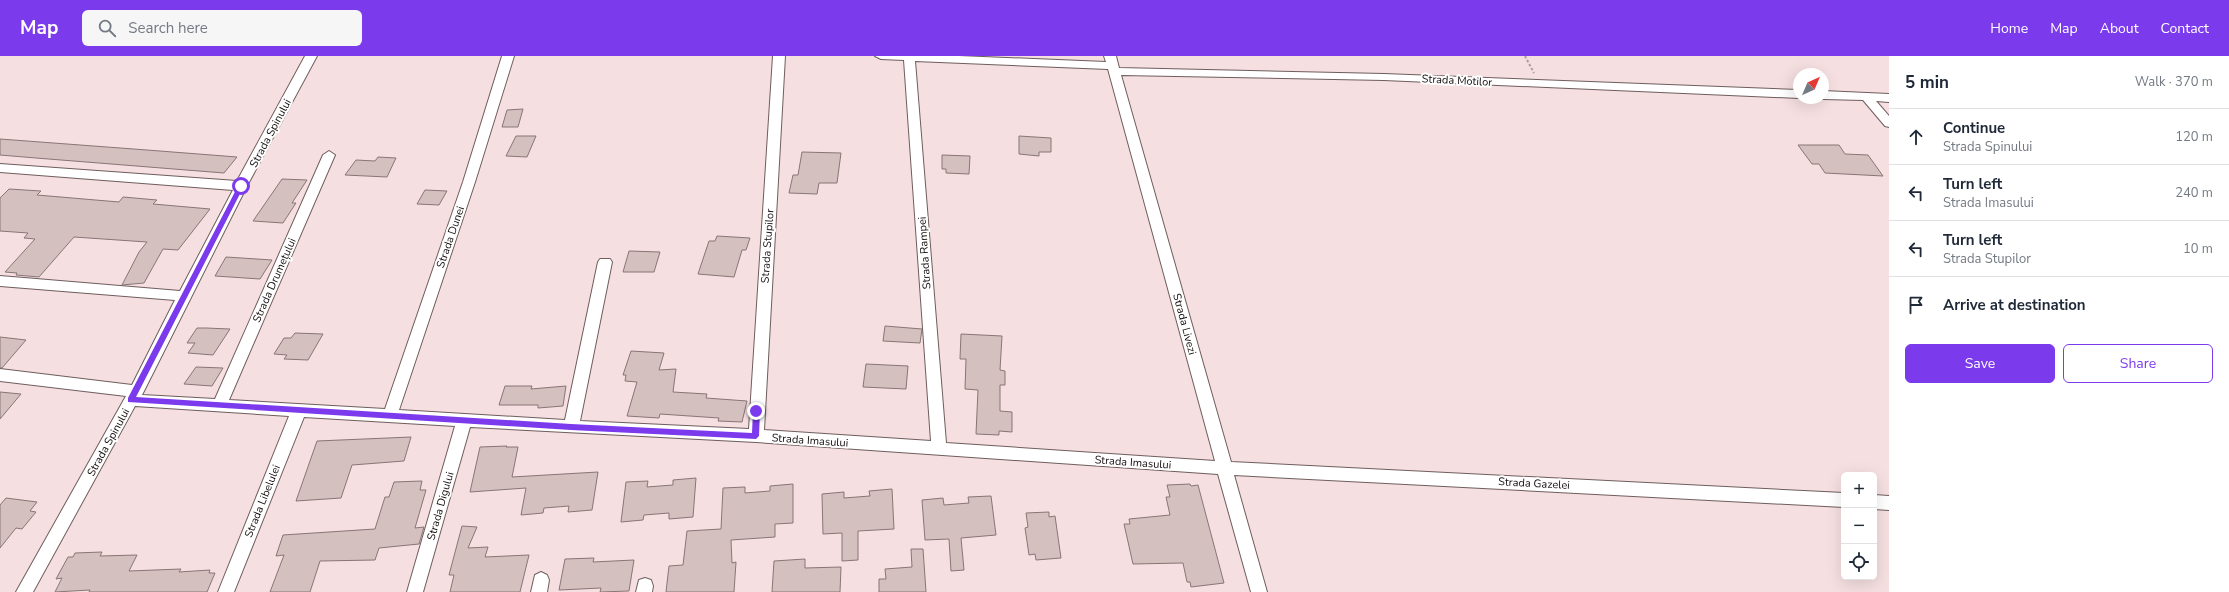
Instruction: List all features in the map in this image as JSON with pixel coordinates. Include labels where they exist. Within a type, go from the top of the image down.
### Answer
[{"type":"street","name":"Strada Spinului","points":[[24,592],[133,395],[241,186],[311,56]]},
{"type":"street","name":"Strada Dunei","points":[[390,416],[469,182],[508,56]]},
{"type":"street","name":"Strada Stupilor","points":[[756,436],[779,56]]},
{"type":"street","name":"Strada Motilor","points":[[881,56],[1113,64],[1793,94]]},
{"type":"street","name":"Strada Rampei","points":[[909,58],[939,448]]},
{"type":"street","name":"Strada Livezi","points":[[1113,64],[1259,592]]},
{"type":"street","points":[[1829,95],[1889,98]]},
{"type":"street","points":[[1866,97],[1889,123]]},
{"type":"street","name":"Strada Drumețului","points":[[219,406],[329,155]]},
{"type":"street","points":[[0,168],[241,186]]},
{"type":"street","points":[[571,427],[605,262]]},
{"type":"street","points":[[0,281],[184,296]]},
{"type":"street","name":"Strada Imasului","points":[[0,376],[219,406],[571,427],[756,436],[1225,468]]},
{"type":"street","name":"Strada Libelulei","points":[[226,592],[298,410]]},
{"type":"street","name":"Strada Digului","points":[[415,592],[464,421]]},
{"type":"street","name":"Strada Gazelei","points":[[1225,468],[1841,500]]},
{"type":"street","points":[[1877,502],[1889,503]]},
{"type":"building","points":[[523,109],[518,127],[502,127],[507,110]]},
{"type":"building","points":[[516,136],[536,136],[527,157],[506,156]]},
{"type":"building","points":[[1019,136],[1051,138],[1051,152],[1039,152],[1039,156],[1019,154]]},
{"type":"building","points":[[0,139],[237,157],[224,173],[0,155]]},
{"type":"building","points":[[1798,145],[1839,145],[1845,154],[1868,155],[1883,176],[1825,173],[1819,164],[1812,164]]},
{"type":"building","points":[[802,152],[841,153],[837,183],[819,183],[817,194],[789,193],[793,175],[798,175]]},
{"type":"building","points":[[942,155],[970,156],[969,174],[946,173],[946,169],[942,169]]},
{"type":"building","points":[[378,157],[396,158],[387,177],[345,175],[356,160],[375,161]]},
{"type":"building","points":[[282,179],[307,180],[292,203],[296,203],[283,223],[253,221]]},
{"type":"building","points":[[9,189],[41,191],[37,195],[119,202],[123,197],[157,200],[153,204],[210,209],[178,250],[163,249],[144,283],[122,285],[139,252],[147,242],[74,237],[39,277],[16,275],[17,273],[5,272],[35,239],[24,238],[28,233],[0,231],[0,198]]},
{"type":"building","points":[[425,190],[447,191],[439,205],[417,204]]},
{"type":"building","points":[[717,236],[750,238],[746,250],[742,250],[734,277],[698,274],[709,241],[715,241]]},
{"type":"building","points":[[629,251],[660,252],[654,272],[623,272]]},
{"type":"building","points":[[226,257],[272,260],[260,279],[215,276]]},
{"type":"building","points":[[885,326],[922,329],[920,343],[883,341]]},
{"type":"building","points":[[197,328],[230,329],[213,355],[188,353],[195,343],[187,343]]},
{"type":"building","points":[[295,333],[323,334],[308,360],[284,359],[287,355],[274,354],[284,338],[291,338]]},
{"type":"building","points":[[961,334],[1002,336],[1000,370],[1005,371],[1005,385],[1000,385],[1000,411],[1012,412],[1012,432],[999,431],[999,435],[976,434],[978,390],[965,389],[966,359],[960,359]]},
{"type":"building","points":[[0,337],[26,340],[2,368],[0,368]]},
{"type":"building","points":[[631,351],[664,353],[659,370],[676,369],[673,392],[707,394],[706,398],[747,401],[742,422],[718,421],[719,418],[660,414],[659,418],[627,416],[637,382],[625,381],[626,375],[623,375]]},
{"type":"building","points":[[866,364],[908,366],[906,389],[863,387]]},
{"type":"building","points":[[196,367],[223,368],[212,386],[184,384]]},
{"type":"building","points":[[505,386],[532,386],[531,389],[566,386],[563,406],[538,408],[538,405],[499,405]]},
{"type":"building","points":[[0,392],[21,394],[0,419]]},
{"type":"building","points":[[411,437],[404,461],[352,465],[341,498],[296,501],[317,441]]},
{"type":"building","points":[[507,446],[506,447],[518,447],[512,477],[598,472],[592,510],[568,512],[569,506],[544,508],[543,513],[521,515],[526,488],[470,492],[480,447]]},
{"type":"building","points":[[696,478],[693,517],[669,519],[669,513],[644,515],[643,520],[621,522],[626,482],[648,481],[647,487],[673,485],[673,480]]},
{"type":"building","points":[[422,481],[420,490],[426,490],[415,528],[424,527],[419,544],[379,548],[375,560],[320,561],[310,592],[270,592],[284,555],[276,556],[283,535],[375,529],[385,497],[389,497],[394,482]]},
{"type":"building","points":[[793,484],[793,523],[775,524],[775,537],[731,540],[732,563],[736,562],[734,592],[666,592],[669,566],[683,565],[687,531],[721,529],[723,488],[745,487],[745,493],[770,491],[770,486]]},
{"type":"building","points":[[1190,484],[1191,486],[1198,485],[1224,583],[1191,587],[1190,582],[1187,582],[1183,563],[1133,564],[1124,524],[1130,524],[1129,519],[1170,515],[1166,497],[1170,497],[1167,485]]},
{"type":"building","points":[[892,489],[894,529],[858,531],[858,560],[842,561],[842,533],[823,534],[822,494],[844,492],[844,498],[870,496],[869,491]]},
{"type":"building","points":[[991,496],[996,535],[961,538],[964,570],[951,571],[949,539],[925,540],[922,500],[943,498],[944,505],[969,503],[968,497]]},
{"type":"building","points":[[6,498],[37,502],[30,511],[36,512],[22,529],[16,528],[0,548],[0,505]]},
{"type":"building","points":[[1049,512],[1049,517],[1055,516],[1061,558],[1036,560],[1035,554],[1029,555],[1025,528],[1028,527],[1026,513]]},
{"type":"building","points":[[462,526],[477,527],[468,548],[488,547],[485,557],[529,555],[520,592],[450,592],[454,575],[449,575]]},
{"type":"building","points":[[911,549],[923,549],[926,592],[879,592],[879,579],[886,579],[885,569],[912,567]]},
{"type":"building","points":[[102,552],[100,556],[137,555],[129,571],[181,569],[179,572],[210,570],[209,573],[215,573],[207,592],[89,592],[90,590],[55,592],[62,578],[56,579],[68,557],[73,557],[75,553]]},
{"type":"building","points":[[594,558],[593,562],[634,560],[629,591],[600,592],[601,588],[559,590],[565,559]]},
{"type":"building","points":[[805,559],[805,568],[841,567],[840,592],[772,592],[774,561]]},
{"type":"route","points":[[241,186],[131,400],[571,427],[756,436],[756,411]]}]
